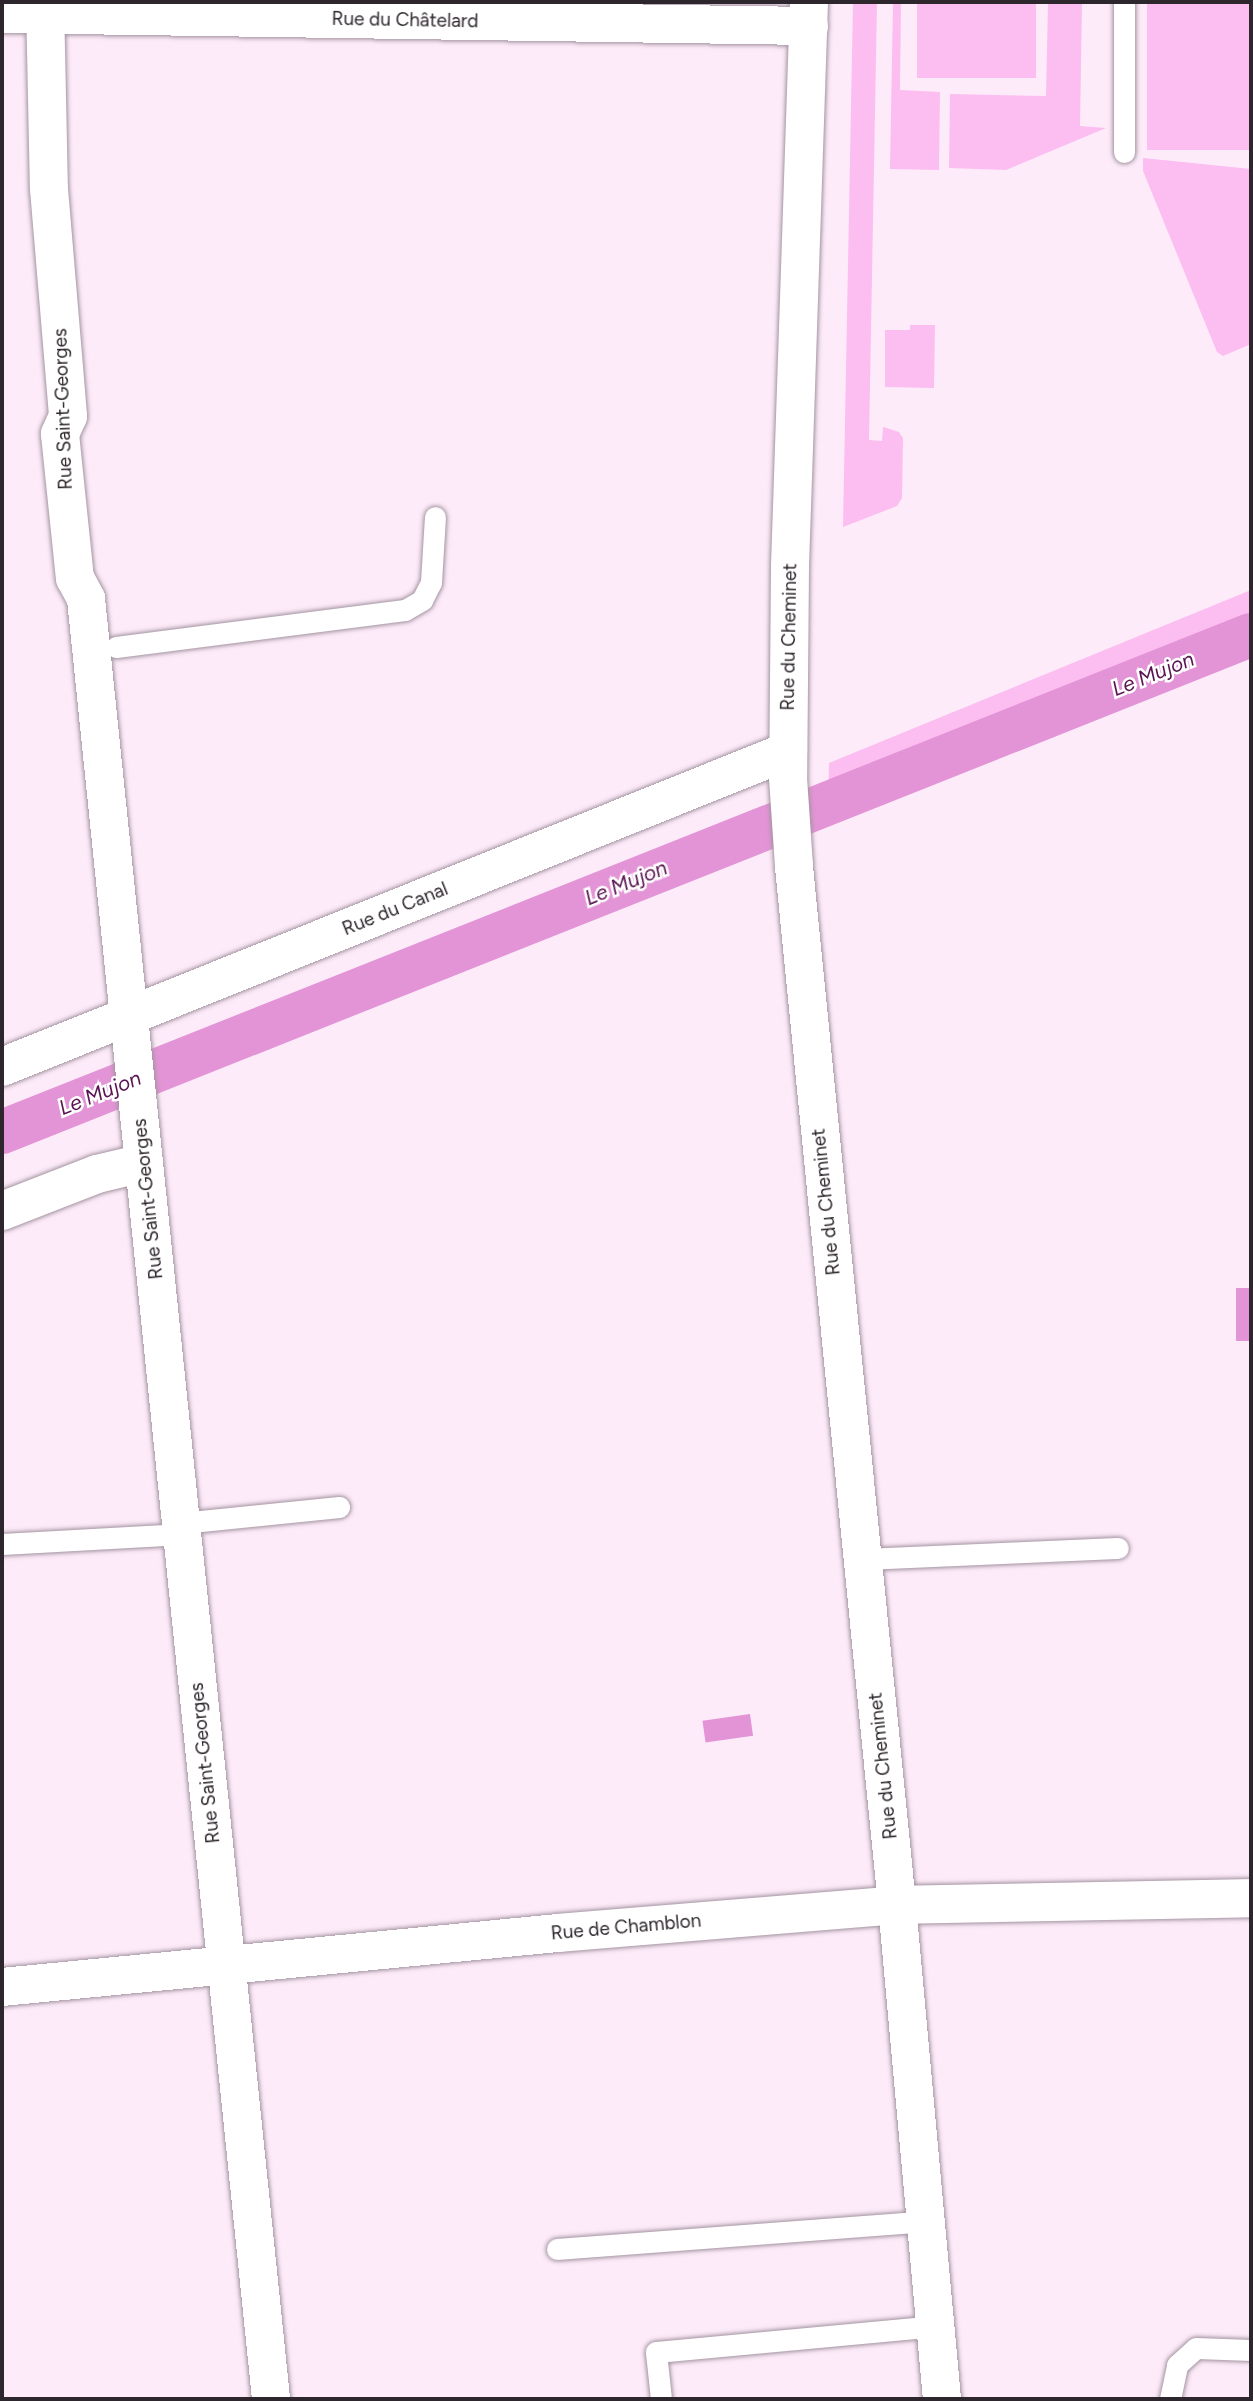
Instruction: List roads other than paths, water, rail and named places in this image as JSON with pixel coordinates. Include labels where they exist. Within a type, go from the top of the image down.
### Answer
[{"type":"street","name":"Rue du Châtelard","points":[[2,14],[44,8],[809,14]]},
{"type":"street","name":"Rue Saint-Georges","points":[[44,8],[49,189],[68,416],[60,434],[75,579],[86,599],[271,2399]]},
{"type":"street","name":"Rue du Cheminet","points":[[809,14],[790,553],[788,764],[794,867],[897,1905],[942,2399]]},
{"type":"street","name":"Rue du Canal","points":[[2,1067],[129,1032],[788,764]]},
{"type":"street","points":[[2,1211],[97,1174],[144,1163]]},
{"type":"street","name":"Rue de Chamblon","points":[[2,1987],[558,1933],[897,1905],[1251,1898]]},
{"type":"lane","points":[[1124,2],[1124,152]]},
{"type":"lane","points":[[116,647],[405,610],[422,600],[431,582],[435,517]]},
{"type":"lane","points":[[2,1544],[182,1528],[339,1507]]},
{"type":"lane","points":[[863,1559],[1118,1548]]},
{"type":"lane","points":[[557,2249],[927,2221]]},
{"type":"lane","points":[[661,2399],[656,2352],[937,2326]]},
{"type":"lane","points":[[1170,2399],[1177,2365],[1196,2348],[1251,2350]]},
{"type":"waterway","name":"Le Mujon","points":[[2,1132],[1251,635]]}]
